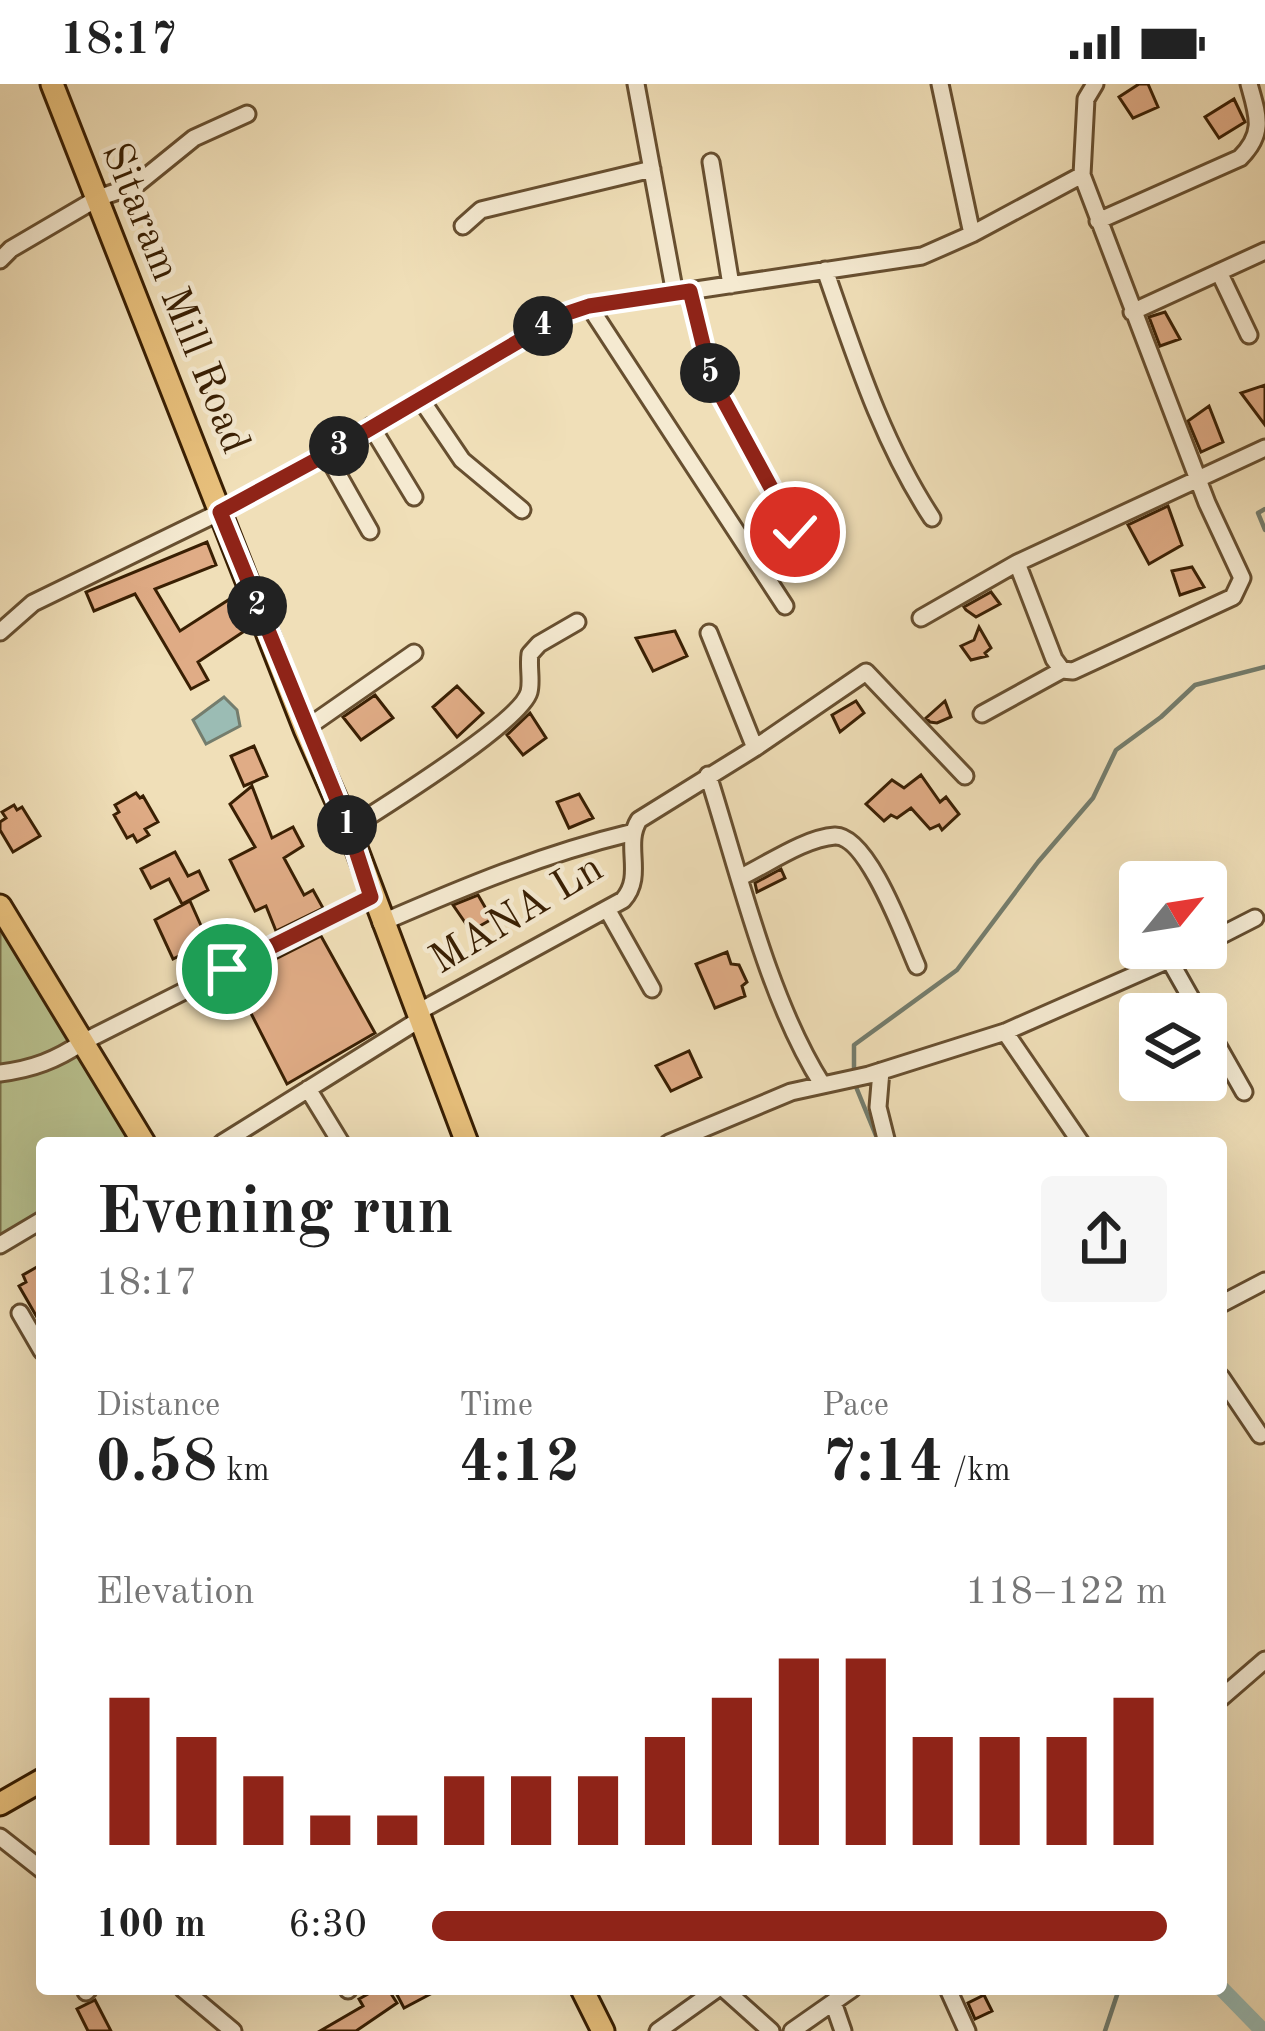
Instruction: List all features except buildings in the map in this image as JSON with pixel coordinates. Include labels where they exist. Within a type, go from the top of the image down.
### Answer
[{"type":"main road","name":"Sitaram Mill Road","points":[[52,84],[305,729],[349,829],[465,1137]]},
{"type":"main road","points":[[0,906],[140,1137]]},
{"type":"main road","points":[[0,1804],[36,1783]]},
{"type":"main road","points":[[585,1995],[603,2031]]},
{"type":"street","points":[[636,84],[682,292],[711,377],[795,532]]},
{"type":"street","points":[[940,84],[972,234]]},
{"type":"street","points":[[982,714],[1062,670],[1073,671],[1233,597],[1242,578],[1197,478],[1082,175],[1086,99],[1095,84]]},
{"type":"street","points":[[1098,221],[1240,158],[1252,146],[1260,124],[1250,84]]},
{"type":"street","points":[[0,260],[98,198],[136,185],[194,138],[247,114]]},
{"type":"street","points":[[711,162],[731,285]]},
{"type":"street","points":[[463,226],[482,210],[652,169]]},
{"type":"street","points":[[0,632],[33,602],[220,512],[565,314],[589,306],[922,256],[1082,175]]},
{"type":"street","points":[[1132,312],[1265,251]]},
{"type":"street","points":[[825,270],[874,410],[932,518]]},
{"type":"street","points":[[1219,272],[1250,335]]},
{"type":"street","points":[[589,306],[785,606]]},
{"type":"street","points":[[420,398],[462,460],[522,510]]},
{"type":"street","points":[[370,426],[414,497]]},
{"type":"street","points":[[921,618],[1017,563],[1265,448]]},
{"type":"street","points":[[327,454],[370,531]]},
{"type":"street","points":[[1017,563],[1062,670]]},
{"type":"street","points":[[349,829],[449,764],[521,705],[530,687],[530,654],[538,644],[577,622]]},
{"type":"street","points":[[709,633],[755,748]]},
{"type":"street","points":[[305,729],[414,653]]},
{"type":"street","name":"MANA Ln","points":[[232,1137],[418,1016],[608,909],[631,891],[630,833],[639,820],[866,672],[965,776]]},
{"type":"street","points":[[708,775],[785,1013],[822,1084]]},
{"type":"street","points":[[381,923],[517,865],[630,833]]},
{"type":"street","points":[[741,877],[816,842],[847,838],[878,881],[917,966]]},
{"type":"street","points":[[0,1072],[27,1070],[57,1059],[371,897]]},
{"type":"street","points":[[608,909],[652,988]]},
{"type":"street","points":[[1227,932],[1255,917]]},
{"type":"street","points":[[683,1137],[791,1092],[875,1073],[1005,1032],[1151,969]]},
{"type":"street","points":[[1005,1032],[1077,1137]]},
{"type":"street","points":[[1227,1062],[1244,1092]]},
{"type":"street","points":[[875,1073],[886,1137]]},
{"type":"street","points":[[308,1090],[337,1137]]},
{"type":"street","points":[[0,1245],[36,1224]]},
{"type":"street","points":[[1227,1301],[1265,1281]]},
{"type":"street","points":[[20,1312],[36,1340]]},
{"type":"street","points":[[1227,1386],[1260,1435]]},
{"type":"street","points":[[1227,1693],[1265,1660]]},
{"type":"street","points":[[0,1837],[36,1865]]},
{"type":"street","points":[[190,1995],[233,2031]]},
{"type":"street","points":[[658,2031],[711,1995]]},
{"type":"street","points":[[727,1995],[771,2031]]},
{"type":"street","points":[[792,2031],[843,1995]]},
{"type":"street","points":[[951,1995],[967,2031]]},
{"type":"street","points":[[833,2002],[842,2031]]},
{"type":"green space","points":[[0,906],[140,1137],[36,1137],[36,1219],[0,1240]]},
{"type":"water","points":[[224,697],[237,710],[240,726],[206,744],[193,720]]},
{"type":"waterway","points":[[1265,509],[1258,513],[1265,530]]},
{"type":"waterway","points":[[877,1137],[854,1082],[854,1045],[957,970],[1093,798],[1116,750],[1195,685],[1265,667]]},
{"type":"waterway","points":[[1227,1994],[1263,2031]]},
{"type":"waterway","points":[[1105,2031],[1117,1995]]},
{"type":"route","points":[[227,969],[371,897],[349,829],[220,512],[565,314],[690,291],[711,377],[795,532]]}]
